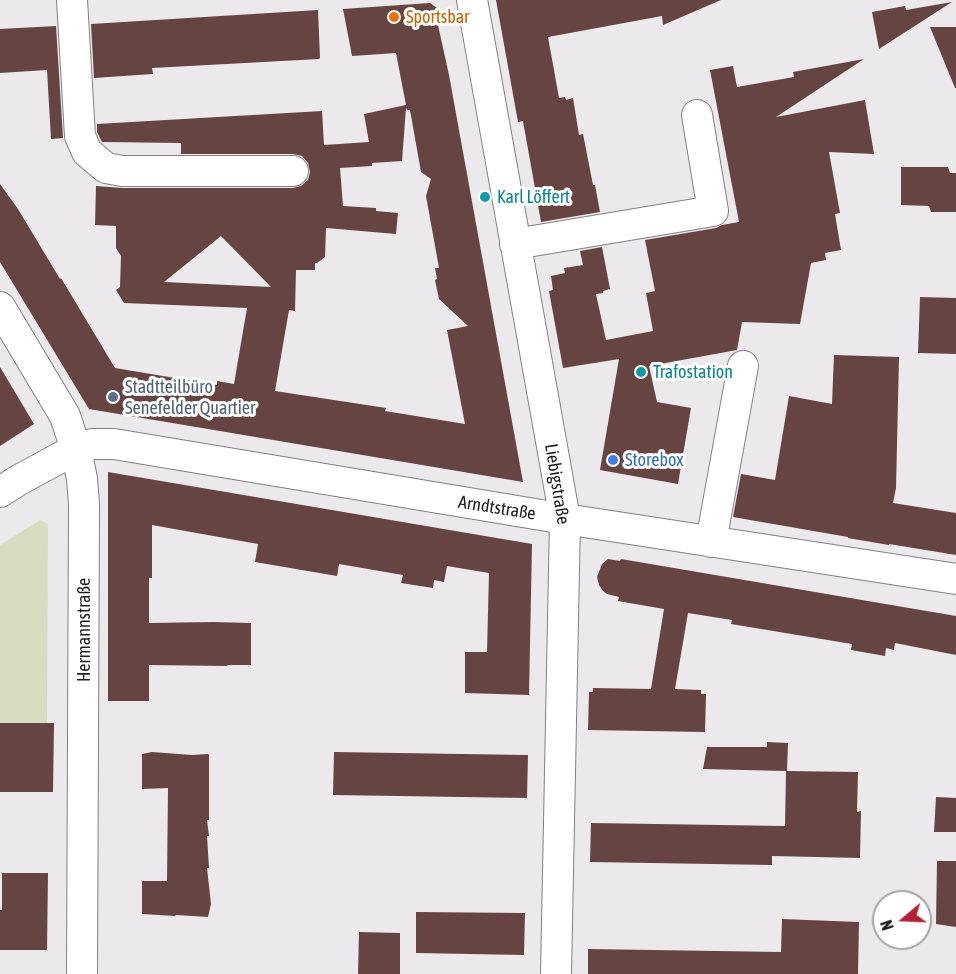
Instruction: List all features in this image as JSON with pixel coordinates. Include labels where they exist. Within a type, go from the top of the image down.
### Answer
[{"type":"street","points":[[72,0],[80,136],[87,152],[106,168],[122,171],[293,171]]},
{"type":"street","name":"Liebigstraße","points":[[472,0],[565,519],[556,974]]},
{"type":"street","points":[[515,244],[713,211],[697,115]]},
{"type":"street","name":"Hermannstraße","points":[[0,307],[65,416],[76,449],[82,479],[84,504],[82,974]]},
{"type":"street","points":[[711,542],[743,366]]},
{"type":"street","name":"Arndtstraße","points":[[0,492],[76,449],[92,444],[114,444],[565,519],[956,579]]},
{"type":"green space","points":[[40,520],[48,524],[47,723],[0,723],[0,545]]},
{"type":"building","points":[[496,0],[721,0],[663,25],[662,16],[548,37],[559,98],[565,97],[566,100],[573,98],[579,135],[583,134],[600,212],[541,222],[523,121],[518,122]]},
{"type":"building","points":[[952,2],[879,49],[872,12],[905,6],[906,10]]},
{"type":"building","points":[[430,3],[437,8],[440,25],[438,25],[523,482],[89,409],[0,262],[0,184],[18,209],[115,368],[217,385],[217,381],[234,384],[247,308],[124,303],[116,290],[120,287],[121,256],[116,248],[116,226],[95,225],[96,186],[293,188],[301,186],[308,180],[310,172],[308,163],[302,156],[293,154],[181,154],[181,143],[102,142],[97,132],[97,124],[322,111],[324,145],[369,142],[364,114],[406,105],[396,53],[352,56],[343,9]],"holes":[[[406,108],[410,110],[421,172],[431,179],[426,196],[439,268],[435,268],[439,299],[468,326],[447,330],[465,424],[385,411],[386,408],[275,391],[289,310],[295,311],[296,270],[315,270],[315,263],[325,257],[326,228],[396,234],[398,213],[376,211],[376,208],[343,206],[340,168],[402,161]],[[221,236],[271,287],[164,282]]]},
{"type":"building","points":[[318,10],[319,59],[152,68],[153,74],[94,78],[91,24]]},
{"type":"building","points":[[56,26],[63,138],[51,139],[47,70],[0,73],[0,29]]},
{"type":"building","points":[[930,27],[956,27],[956,88],[955,88]]},
{"type":"building","points":[[864,59],[776,117],[865,100],[874,154],[829,152],[840,213],[835,214],[841,250],[825,253],[826,260],[811,263],[800,324],[742,322],[737,350],[649,366],[657,402],[691,408],[678,484],[600,470],[619,359],[563,368],[549,291],[553,290],[551,276],[565,273],[564,268],[583,265],[580,251],[602,247],[610,289],[596,294],[606,340],[653,331],[646,293],[655,291],[645,240],[739,222],[710,70],[733,66],[737,87],[794,77],[793,72]]},
{"type":"building","points":[[901,167],[948,167],[950,173],[956,173],[956,212],[931,212],[929,206],[901,205]]},
{"type":"building","points":[[920,297],[956,298],[956,354],[918,353]]},
{"type":"building","points":[[834,355],[899,357],[896,488],[893,503],[956,513],[956,555],[733,517],[741,474],[775,480],[789,396],[832,404]]},
{"type":"building","points":[[0,367],[34,424],[0,446]]},
{"type":"building","points":[[108,472],[532,544],[529,695],[465,693],[465,652],[487,652],[489,573],[447,566],[444,582],[434,580],[433,588],[401,583],[403,575],[339,564],[337,576],[255,562],[258,544],[152,525],[149,623],[251,623],[251,665],[149,665],[149,701],[108,701]]},
{"type":"building","points":[[608,559],[620,561],[621,559],[956,616],[956,655],[895,643],[894,650],[886,648],[885,656],[851,650],[852,644],[731,624],[732,620],[688,613],[675,689],[701,690],[701,694],[706,694],[705,732],[588,730],[589,692],[593,692],[593,688],[651,689],[664,609],[618,601],[619,597],[603,591],[597,577],[602,564]]},
{"type":"building","points":[[0,723],[54,723],[53,792],[0,792]]},
{"type":"building","points":[[767,742],[788,743],[787,771],[858,772],[857,812],[861,811],[860,858],[772,856],[772,865],[590,862],[591,823],[785,826],[786,771],[703,769],[707,747],[767,747]]},
{"type":"building","points":[[152,752],[209,755],[209,820],[207,820],[209,836],[207,836],[209,868],[207,868],[211,904],[208,917],[142,914],[142,881],[167,881],[168,788],[142,789],[142,754]]},
{"type":"building","points":[[334,752],[528,755],[527,798],[333,795]]},
{"type":"building","points":[[936,797],[956,798],[956,832],[934,832]]},
{"type":"building","points":[[937,861],[956,861],[956,927],[936,924]]},
{"type":"building","points":[[2,873],[48,873],[47,950],[0,950]]},
{"type":"building","points":[[416,912],[525,913],[524,955],[416,953]]},
{"type":"building","points":[[782,919],[859,922],[858,974],[588,974],[588,949],[781,952]]},
{"type":"building","points":[[359,932],[400,933],[400,974],[358,974]]},
{"type":"place","name":"Sportsbar","points":[[394,17]]},
{"type":"place","name":"Karl Löffert","points":[[485,197]]},
{"type":"place","name":"Trafostation","points":[[641,372]]},
{"type":"place","name":"Stadtteilbüro Senefelder Quartier","points":[[113,397]]},
{"type":"place","name":"Storebox","points":[[613,460]]}]
